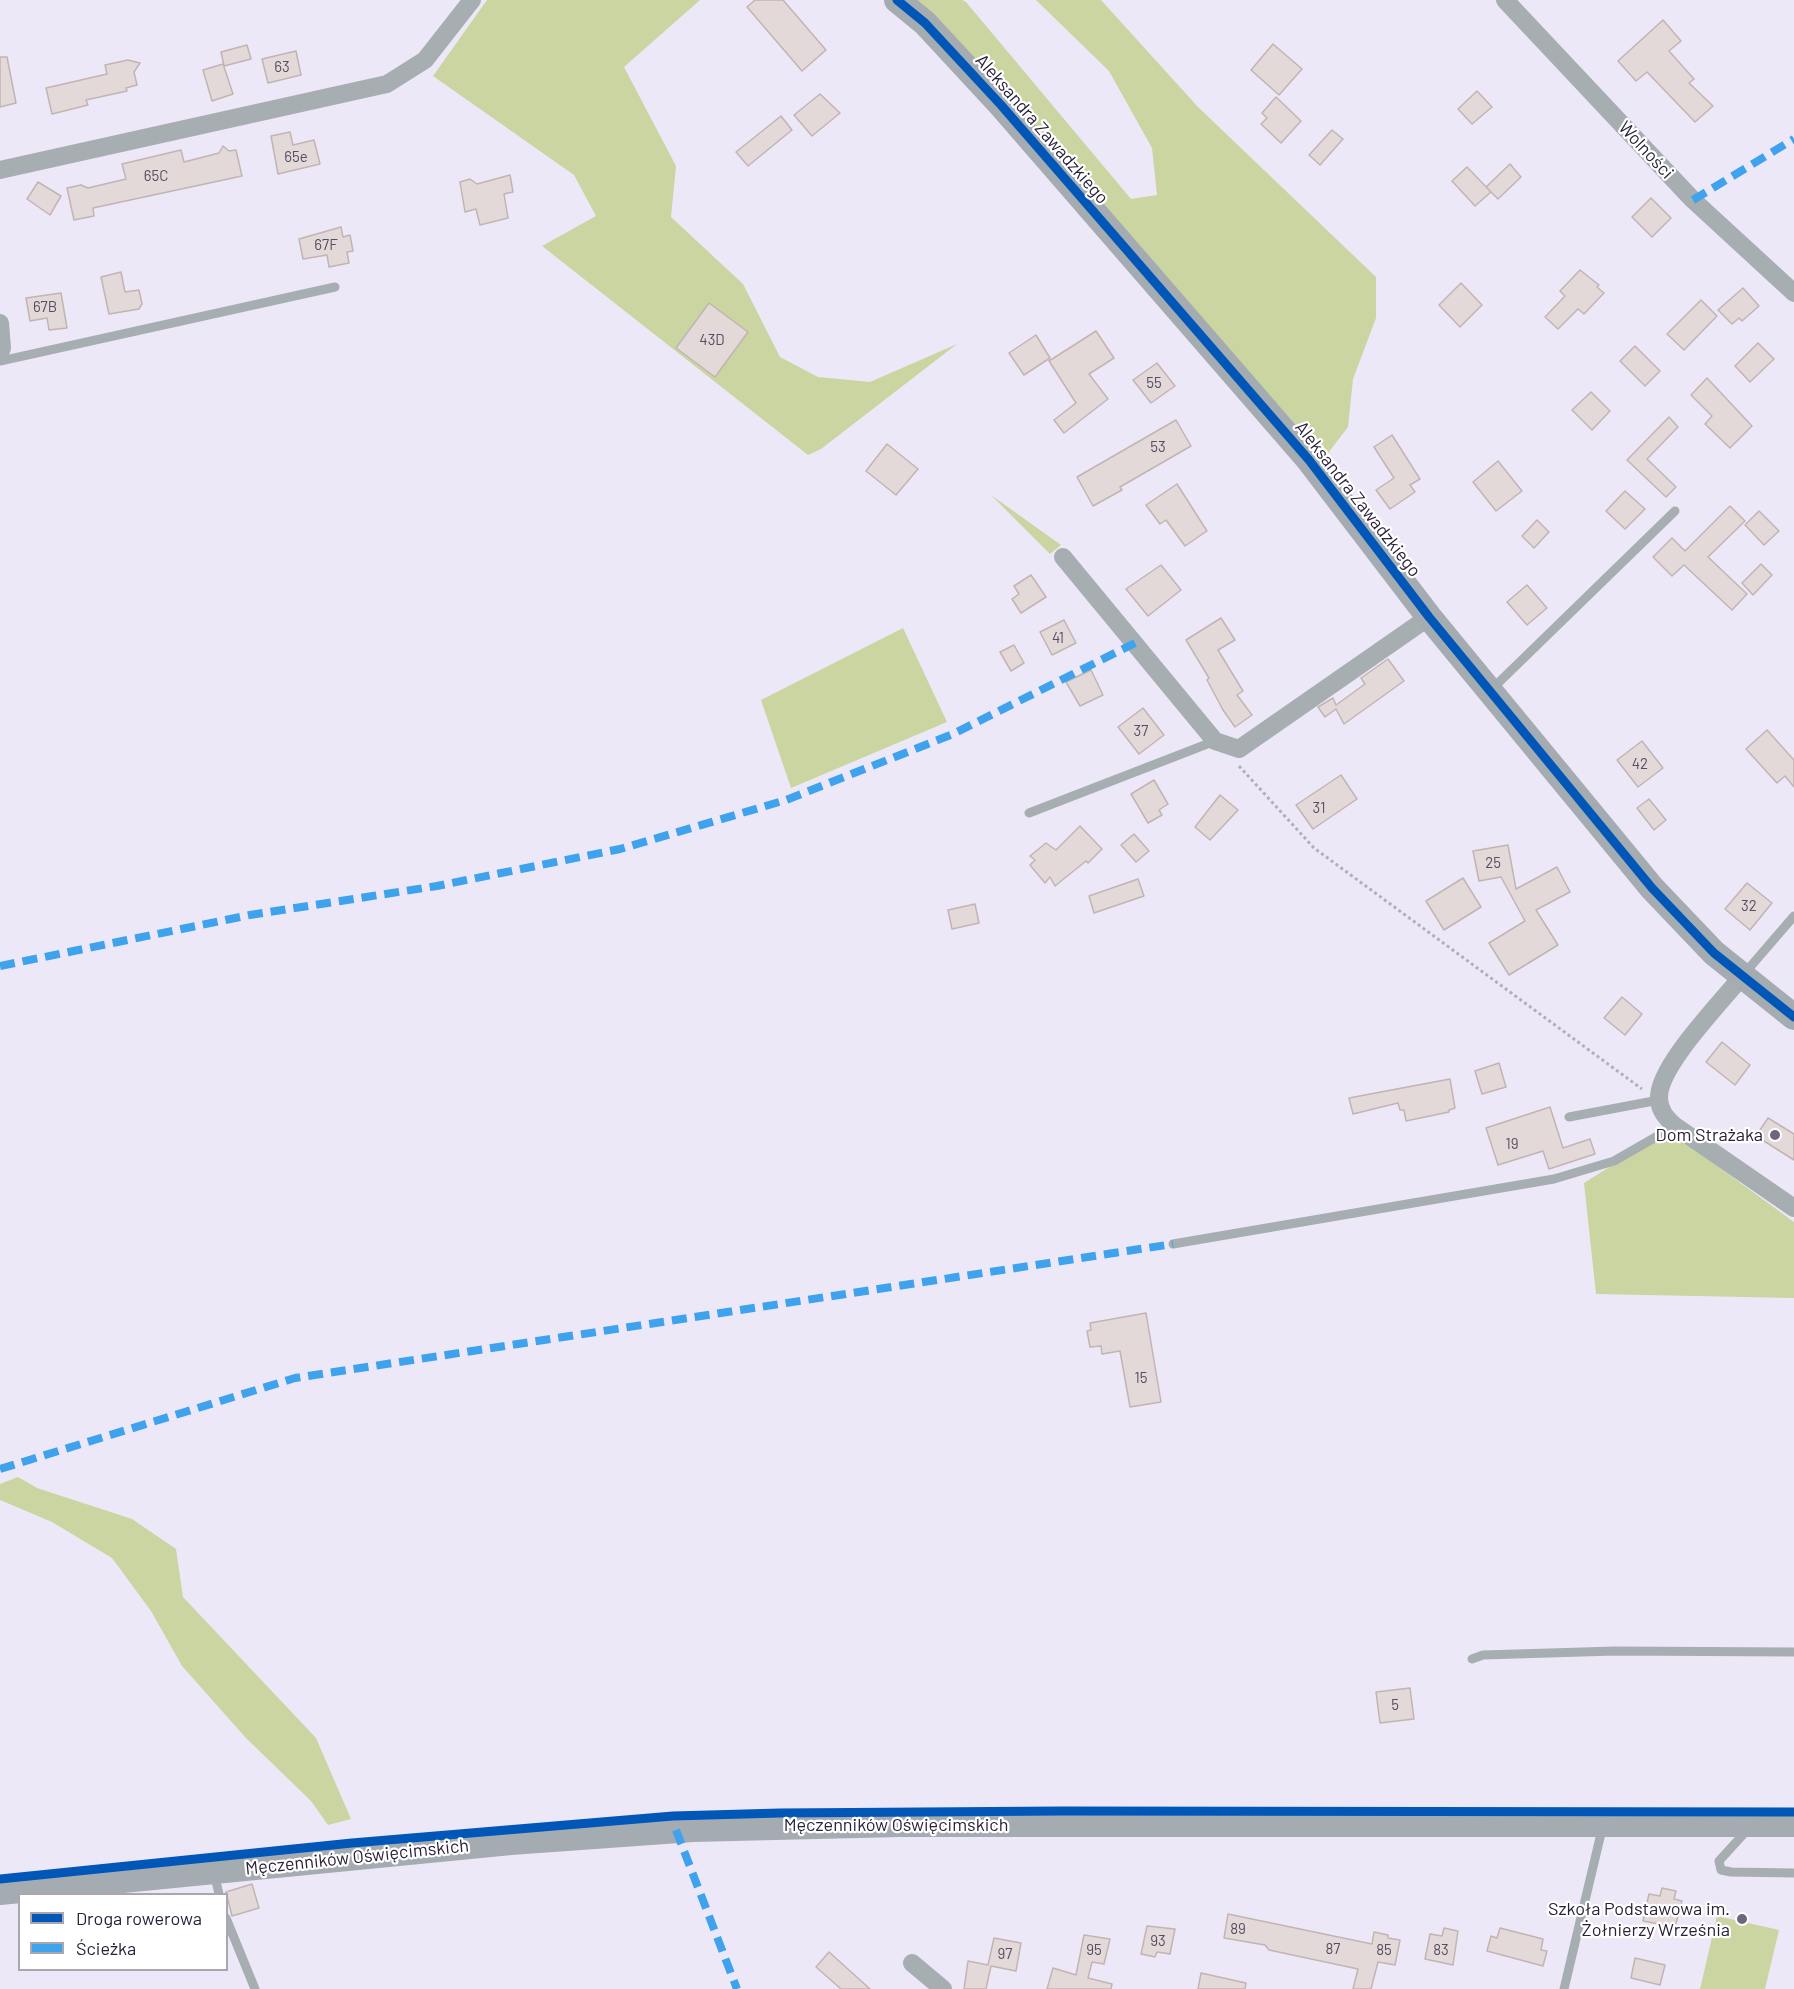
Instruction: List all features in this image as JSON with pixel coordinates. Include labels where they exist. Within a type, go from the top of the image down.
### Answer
[{"type":"main road","name":"Aleksandra Zawadzkiego","points":[[897,0],[925,22],[1001,105],[1309,460],[1429,617],[1652,888],[1714,953],[1794,1017]]},
{"type":"main road","name":"Męczenników Oświęcimskich","points":[[0,1892],[216,1883],[523,1841],[693,1829],[900,1824],[1794,1824]]},
{"type":"street","points":[[0,170],[387,84],[425,60],[472,0]]},
{"type":"street","name":"Wolności","points":[[1505,0],[1693,200],[1794,293]]},
{"type":"street","points":[[0,323],[0,354]]},
{"type":"street","points":[[1063,557],[1215,741],[1239,749],[1429,617]]},
{"type":"street","points":[[1742,976],[1671,1064],[1661,1082],[1659,1100],[1664,1116],[1675,1126],[1794,1208]]},
{"type":"street","points":[[912,1963],[943,1989]]},
{"type":"lane","points":[[0,361],[335,287]]},
{"type":"lane","points":[[1490,691],[1676,511]]},
{"type":"lane","points":[[1029,813],[1215,741]]},
{"type":"lane","points":[[1742,976],[1794,916]]},
{"type":"lane","points":[[1569,1117],[1659,1100]]},
{"type":"lane","points":[[1173,1244],[1554,1179],[1614,1161],[1675,1126]]},
{"type":"lane","points":[[1472,1659],[1483,1655],[1615,1651],[1794,1652]]},
{"type":"lane","points":[[1564,1989],[1603,1824]]},
{"type":"lane","points":[[1753,1824],[1719,1861],[1722,1870],[1794,1873]]},
{"type":"lane","points":[[228,1923],[255,1989]]},
{"type":"path","points":[[1238,765],[1314,848],[1535,1012],[1659,1100]]},
{"type":"green space","points":[[487,0],[700,0],[624,67],[676,166],[671,217],[743,284],[780,357],[818,377],[870,382],[957,344],[821,449],[808,455],[542,246],[596,216],[574,175],[433,76]]},
{"type":"green space","points":[[911,0],[962,0],[966,2],[1131,199],[1157,195],[1152,148],[1109,71],[1036,0],[1101,0],[1198,107],[1376,277],[1376,318],[1353,379],[1348,427],[1325,457]]},
{"type":"green space","points":[[991,495],[1061,545],[1050,554]]},
{"type":"green space","points":[[903,628],[947,722],[791,788],[761,700]]},
{"type":"green space","points":[[1668,1130],[1794,1222],[1794,1298],[1596,1294],[1584,1183]]},
{"type":"green space","points":[[18,1477],[37,1488],[132,1519],[176,1549],[183,1597],[316,1738],[351,1819],[328,1825],[311,1801],[246,1738],[182,1666],[151,1611],[112,1558],[52,1522],[0,1500],[0,1484]]},
{"type":"green space","points":[[1717,1916],[1779,1930],[1765,1989],[1700,1989]]},
{"type":"building","points":[[755,0],[783,0],[826,50],[802,71],[747,7]]},
{"type":"building","points":[[1663,20],[1681,41],[1669,51],[1694,79],[1689,83],[1713,106],[1695,122],[1647,72],[1636,81],[1618,61]]},
{"type":"building","points":[[1273,44],[1302,69],[1279,95],[1251,70]]},
{"type":"building","points":[[247,45],[251,59],[224,66],[221,52]]},
{"type":"building","points":[[296,51],[301,75],[268,83],[262,59]]},
{"type":"building","points":[[0,57],[7,57],[16,103],[0,107]]},
{"type":"building","points":[[128,60],[140,63],[134,72],[137,85],[126,88],[127,91],[86,100],[88,105],[52,114],[46,88],[107,74],[105,65]]},
{"type":"building","points":[[223,64],[233,94],[212,101],[203,70]]},
{"type":"building","points":[[1477,91],[1492,107],[1472,124],[1458,109]]},
{"type":"building","points":[[820,94],[840,113],[812,136],[794,115]]},
{"type":"building","points":[[1276,97],[1301,121],[1281,143],[1261,124],[1267,118],[1262,113]]},
{"type":"building","points":[[781,116],[792,130],[748,166],[736,152]]},
{"type":"building","points":[[1332,130],[1343,139],[1320,165],[1309,155]]},
{"type":"building","points":[[290,132],[293,145],[314,140],[320,164],[278,174],[271,136]]},
{"type":"building","points":[[223,146],[229,151],[236,150],[242,176],[93,208],[94,216],[74,220],[67,188],[81,185],[88,188],[126,179],[122,164],[181,150],[184,162],[219,153]]},
{"type":"building","points":[[1510,164],[1521,177],[1498,199],[1486,187]]},
{"type":"building","points":[[1467,167],[1491,192],[1475,206],[1452,181]]},
{"type":"building","points":[[510,175],[513,192],[504,194],[508,218],[480,225],[476,209],[465,212],[460,182],[470,179],[477,184]]},
{"type":"building","points":[[38,182],[61,196],[50,215],[27,199]]},
{"type":"building","points":[[1651,198],[1671,218],[1652,237],[1632,217]]},
{"type":"building","points":[[341,227],[343,237],[350,235],[353,251],[347,252],[349,263],[329,267],[327,255],[303,259],[299,239]]},
{"type":"building","points":[[1580,270],[1599,285],[1597,287],[1604,293],[1584,314],[1578,309],[1558,329],[1545,317],[1565,296],[1560,291]]},
{"type":"building","points":[[121,272],[125,292],[139,290],[142,304],[139,309],[109,314],[101,277]]},
{"type":"building","points":[[1461,283],[1482,305],[1460,327],[1439,305]]},
{"type":"building","points":[[1743,288],[1759,306],[1742,321],[1739,318],[1732,324],[1718,310]]},
{"type":"building","points":[[61,293],[67,328],[49,330],[47,318],[30,321],[26,298]]},
{"type":"building","points":[[1701,300],[1717,316],[1684,350],[1667,334]]},
{"type":"building","points":[[709,303],[748,332],[715,377],[676,348]]},
{"type":"building","points":[[1096,331],[1114,358],[1089,374],[1108,399],[1064,433],[1054,420],[1076,403],[1049,361]]},
{"type":"building","points":[[1036,335],[1050,358],[1024,375],[1009,353]]},
{"type":"building","points":[[1758,343],[1774,359],[1750,382],[1735,366]]},
{"type":"building","points":[[1635,346],[1660,371],[1645,386],[1620,361]]},
{"type":"building","points":[[1157,363],[1175,386],[1151,403],[1133,380]]},
{"type":"building","points":[[1707,378],[1752,426],[1730,448],[1705,424],[1712,416],[1691,395]]},
{"type":"building","points":[[1591,392],[1610,411],[1592,430],[1572,410]]},
{"type":"building","points":[[1669,417],[1678,427],[1647,459],[1676,487],[1666,497],[1627,460]]},
{"type":"building","points":[[1176,420],[1191,446],[1120,487],[1122,490],[1093,506],[1077,477]]},
{"type":"building","points":[[1392,435],[1420,479],[1410,485],[1415,492],[1390,509],[1376,490],[1394,478],[1374,447]]},
{"type":"building","points":[[887,444],[918,469],[896,495],[866,471]]},
{"type":"building","points":[[1498,461],[1522,491],[1496,511],[1473,482]]},
{"type":"building","points":[[1177,484],[1207,531],[1185,546],[1166,520],[1160,524],[1146,505]]},
{"type":"building","points":[[1625,491],[1645,509],[1625,529],[1606,511]]},
{"type":"building","points":[[1730,506],[1745,521],[1708,557],[1747,594],[1732,610],[1684,565],[1672,576],[1653,557],[1672,538],[1685,551]]},
{"type":"building","points":[[1759,511],[1779,531],[1764,545],[1745,525]]},
{"type":"building","points":[[1537,520],[1549,532],[1534,548],[1522,536]]},
{"type":"building","points":[[1761,564],[1772,575],[1753,595],[1742,583]]},
{"type":"building","points":[[1161,565],[1181,590],[1148,616],[1126,589]]},
{"type":"building","points":[[1031,575],[1046,597],[1021,613],[1012,599],[1019,594],[1014,586]]},
{"type":"building","points":[[1527,585],[1547,608],[1527,625],[1507,602]]},
{"type":"building","points":[[1221,618],[1235,640],[1218,650],[1243,691],[1237,695],[1252,715],[1235,727],[1223,710],[1207,680],[1209,678],[1186,640]]},
{"type":"building","points":[[1064,620],[1076,643],[1052,655],[1040,632]]},
{"type":"building","points":[[1014,645],[1024,663],[1011,671],[1000,652]]},
{"type":"building","points":[[1388,659],[1404,681],[1344,724],[1336,709],[1325,717],[1318,707],[1333,698],[1336,705],[1365,684],[1361,678]]},
{"type":"building","points":[[1091,670],[1103,695],[1080,706],[1066,682]]},
{"type":"building","points":[[1143,708],[1164,735],[1139,754],[1118,727]]},
{"type":"building","points":[[1767,730],[1794,760],[1794,787],[1785,776],[1777,783],[1746,749]]},
{"type":"building","points":[[1642,741],[1663,768],[1638,787],[1617,760]]},
{"type":"building","points":[[1341,775],[1357,799],[1313,829],[1296,805]]},
{"type":"building","points":[[1154,780],[1168,804],[1159,810],[1162,815],[1148,823],[1131,794]]},
{"type":"building","points":[[1220,795],[1238,810],[1210,840],[1195,827]]},
{"type":"building","points":[[1649,799],[1666,820],[1654,830],[1637,808]]},
{"type":"building","points":[[1080,826],[1102,849],[1088,863],[1086,861],[1055,886],[1050,877],[1045,883],[1030,865],[1035,860],[1030,856],[1046,843],[1056,850]]},
{"type":"building","points":[[1134,834],[1149,851],[1136,862],[1121,845]]},
{"type":"building","points":[[1508,845],[1516,889],[1557,867],[1570,892],[1536,910],[1558,945],[1509,975],[1489,943],[1525,921],[1501,877],[1479,881],[1473,851]]},
{"type":"building","points":[[1463,878],[1481,907],[1444,930],[1426,901]]},
{"type":"building","points":[[1138,879],[1144,896],[1094,913],[1089,896]]},
{"type":"building","points":[[1747,883],[1772,903],[1750,930],[1725,909]]},
{"type":"building","points":[[975,904],[979,923],[952,929],[948,910]]},
{"type":"building","points":[[1622,997],[1642,1014],[1625,1035],[1604,1018]]},
{"type":"building","points":[[1722,1042],[1750,1065],[1735,1085],[1706,1062]]},
{"type":"building","points":[[1499,1063],[1506,1087],[1482,1094],[1475,1071]]},
{"type":"building","points":[[1450,1079],[1455,1108],[1449,1112],[1406,1121],[1404,1110],[1400,1110],[1398,1103],[1353,1114],[1349,1098]]},
{"type":"building","points":[[1550,1107],[1563,1148],[1590,1139],[1595,1154],[1549,1169],[1543,1151],[1498,1165],[1486,1128]]},
{"type":"building","name":"Dom Strażaka","points":[[1768,1118],[1794,1134],[1794,1160],[1756,1136]]},
{"type":"building","points":[[1146,1313],[1161,1402],[1130,1407],[1120,1351],[1102,1354],[1101,1346],[1090,1347],[1087,1331],[1091,1330],[1090,1323]]},
{"type":"building","points":[[1410,1688],[1414,1719],[1380,1723],[1376,1692]]},
{"type":"building","points":[[252,1884],[259,1908],[232,1916],[226,1892]]},
{"type":"building","points":[[1662,1888],[1676,1891],[1674,1899],[1682,1901],[1675,1927],[1643,1921],[1649,1894],[1660,1896]]},
{"type":"building","points":[[1228,1914],[1372,1944],[1374,1932],[1388,1935],[1388,1938],[1400,1940],[1395,1965],[1378,1962],[1371,1989],[1353,1989],[1358,1969],[1269,1950],[1265,1945],[1224,1938]]},
{"type":"building","points":[[1147,1926],[1175,1929],[1170,1954],[1157,1952],[1155,1957],[1141,1954]]},
{"type":"building","points":[[1444,1928],[1458,1931],[1453,1965],[1425,1959],[1430,1934],[1442,1936]]},
{"type":"building","points":[[1500,1928],[1543,1939],[1541,1950],[1547,1951],[1543,1966],[1487,1951],[1491,1936],[1497,1938]]},
{"type":"building","points":[[1084,1935],[1110,1939],[1104,1964],[1092,1962],[1088,1978],[1112,1984],[1111,1989],[1047,1989],[1053,1968],[1076,1975]]},
{"type":"building","points":[[994,1938],[1021,1943],[1016,1971],[991,1966],[986,1989],[964,1989],[968,1961],[988,1965]]},
{"type":"building","points":[[829,1952],[870,1989],[841,1989],[816,1967]]},
{"type":"building","points":[[1635,1958],[1665,1965],[1660,1985],[1631,1978]]},
{"type":"building","points":[[1201,1973],[1246,1983],[1245,1989],[1198,1989]]},
{"type":"marked path","points":[[1693,200],[1794,139]]},
{"type":"marked path","points":[[0,966],[250,915],[437,886],[620,849],[786,800],[953,734],[1135,643]]},
{"type":"marked path","points":[[0,1469],[295,1378],[1173,1244]]},
{"type":"marked path","points":[[676,1830],[737,1989]]},
{"type":"cycle path","points":[[897,0],[925,23],[1001,105],[1309,460],[1429,617],[1652,888],[1714,953],[1794,1017]]},
{"type":"cycle path","points":[[0,1879],[352,1843],[673,1816],[1063,1811],[1794,1812]]},
{"type":"place","name":"Dom Strażaka","points":[[1775,1135]]},
{"type":"place","name":"Szkoła Podstawowa im. Żołnierzy Września","points":[[1742,1919]]}]
